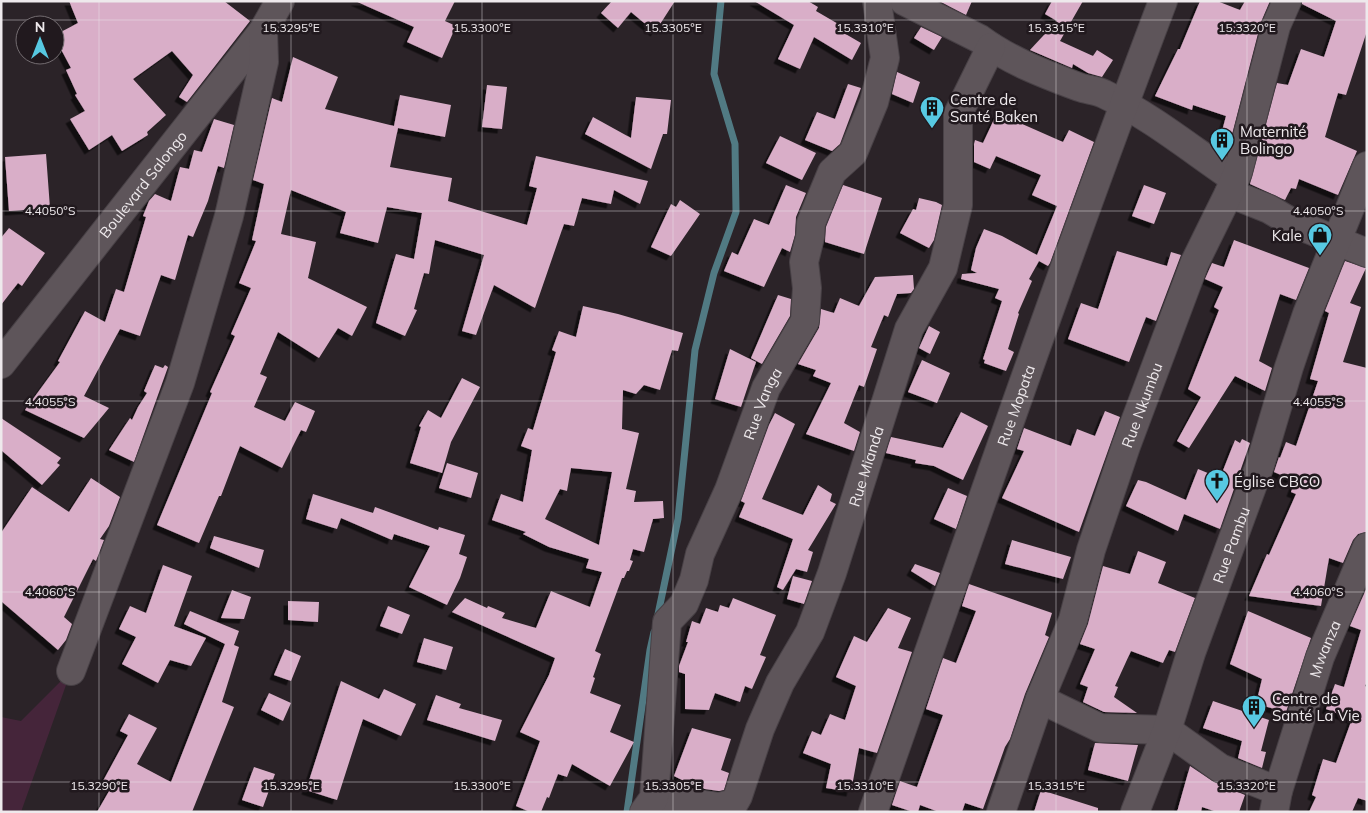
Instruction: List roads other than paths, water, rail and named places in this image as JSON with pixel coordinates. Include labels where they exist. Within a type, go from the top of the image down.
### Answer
[{"type":"street","name":"Boulevard Salongo","points":[[1,364],[263,31],[280,1]]},
{"type":"street","name":"Rue Vanga","points":[[649,805],[667,622],[684,604],[694,580],[700,554],[729,490],[766,388],[805,321],[807,288],[804,262],[811,223],[832,172],[853,153],[874,102],[885,58],[877,1]]},
{"type":"street","points":[[904,1],[980,39],[1033,70],[1082,88],[1101,92],[1124,104],[1232,186],[1269,209],[1291,222],[1367,253]]},
{"type":"street","name":"Rue Mopata","points":[[873,812],[1018,396],[1163,1]]},
{"type":"street","name":"Rue Nkumbu","points":[[1001,812],[1040,699],[1073,620],[1091,550],[1126,446],[1195,262],[1232,186],[1276,26],[1287,1]]},
{"type":"street","points":[[71,671],[180,383],[229,216],[264,62],[263,31]]},
{"type":"street","name":"Rue Mianda","points":[[649,805],[720,807],[734,803],[738,796],[760,729],[776,692],[814,624],[832,573],[909,329],[943,268],[958,205],[958,114],[991,47]]},
{"type":"street","name":"Rue Pambu","points":[[1135,812],[1167,730],[1191,653],[1260,465],[1308,314],[1367,166]]},
{"type":"street","name":"Mwanza","points":[[1276,801],[1320,657],[1367,546]]},
{"type":"street","points":[[1040,699],[1100,728],[1167,730],[1220,768],[1276,801]]},
{"type":"waterway","points":[[657,619],[678,519],[695,350],[714,273],[736,212],[735,144],[714,74],[721,1]]},
{"type":"waterway","points":[[627,812],[654,632]]},
{"type":"place","name":"Centre de Santé Baken","points":[[932,129]]},
{"type":"place","name":"Maternité Bolingo","points":[[1222,161]]},
{"type":"place","name":"Kale","points":[[1320,256]]},
{"type":"place","name":"Église CBCO","points":[[1217,502]]},
{"type":"place","name":"Centre de Santé La Vie","points":[[1254,728]]}]
